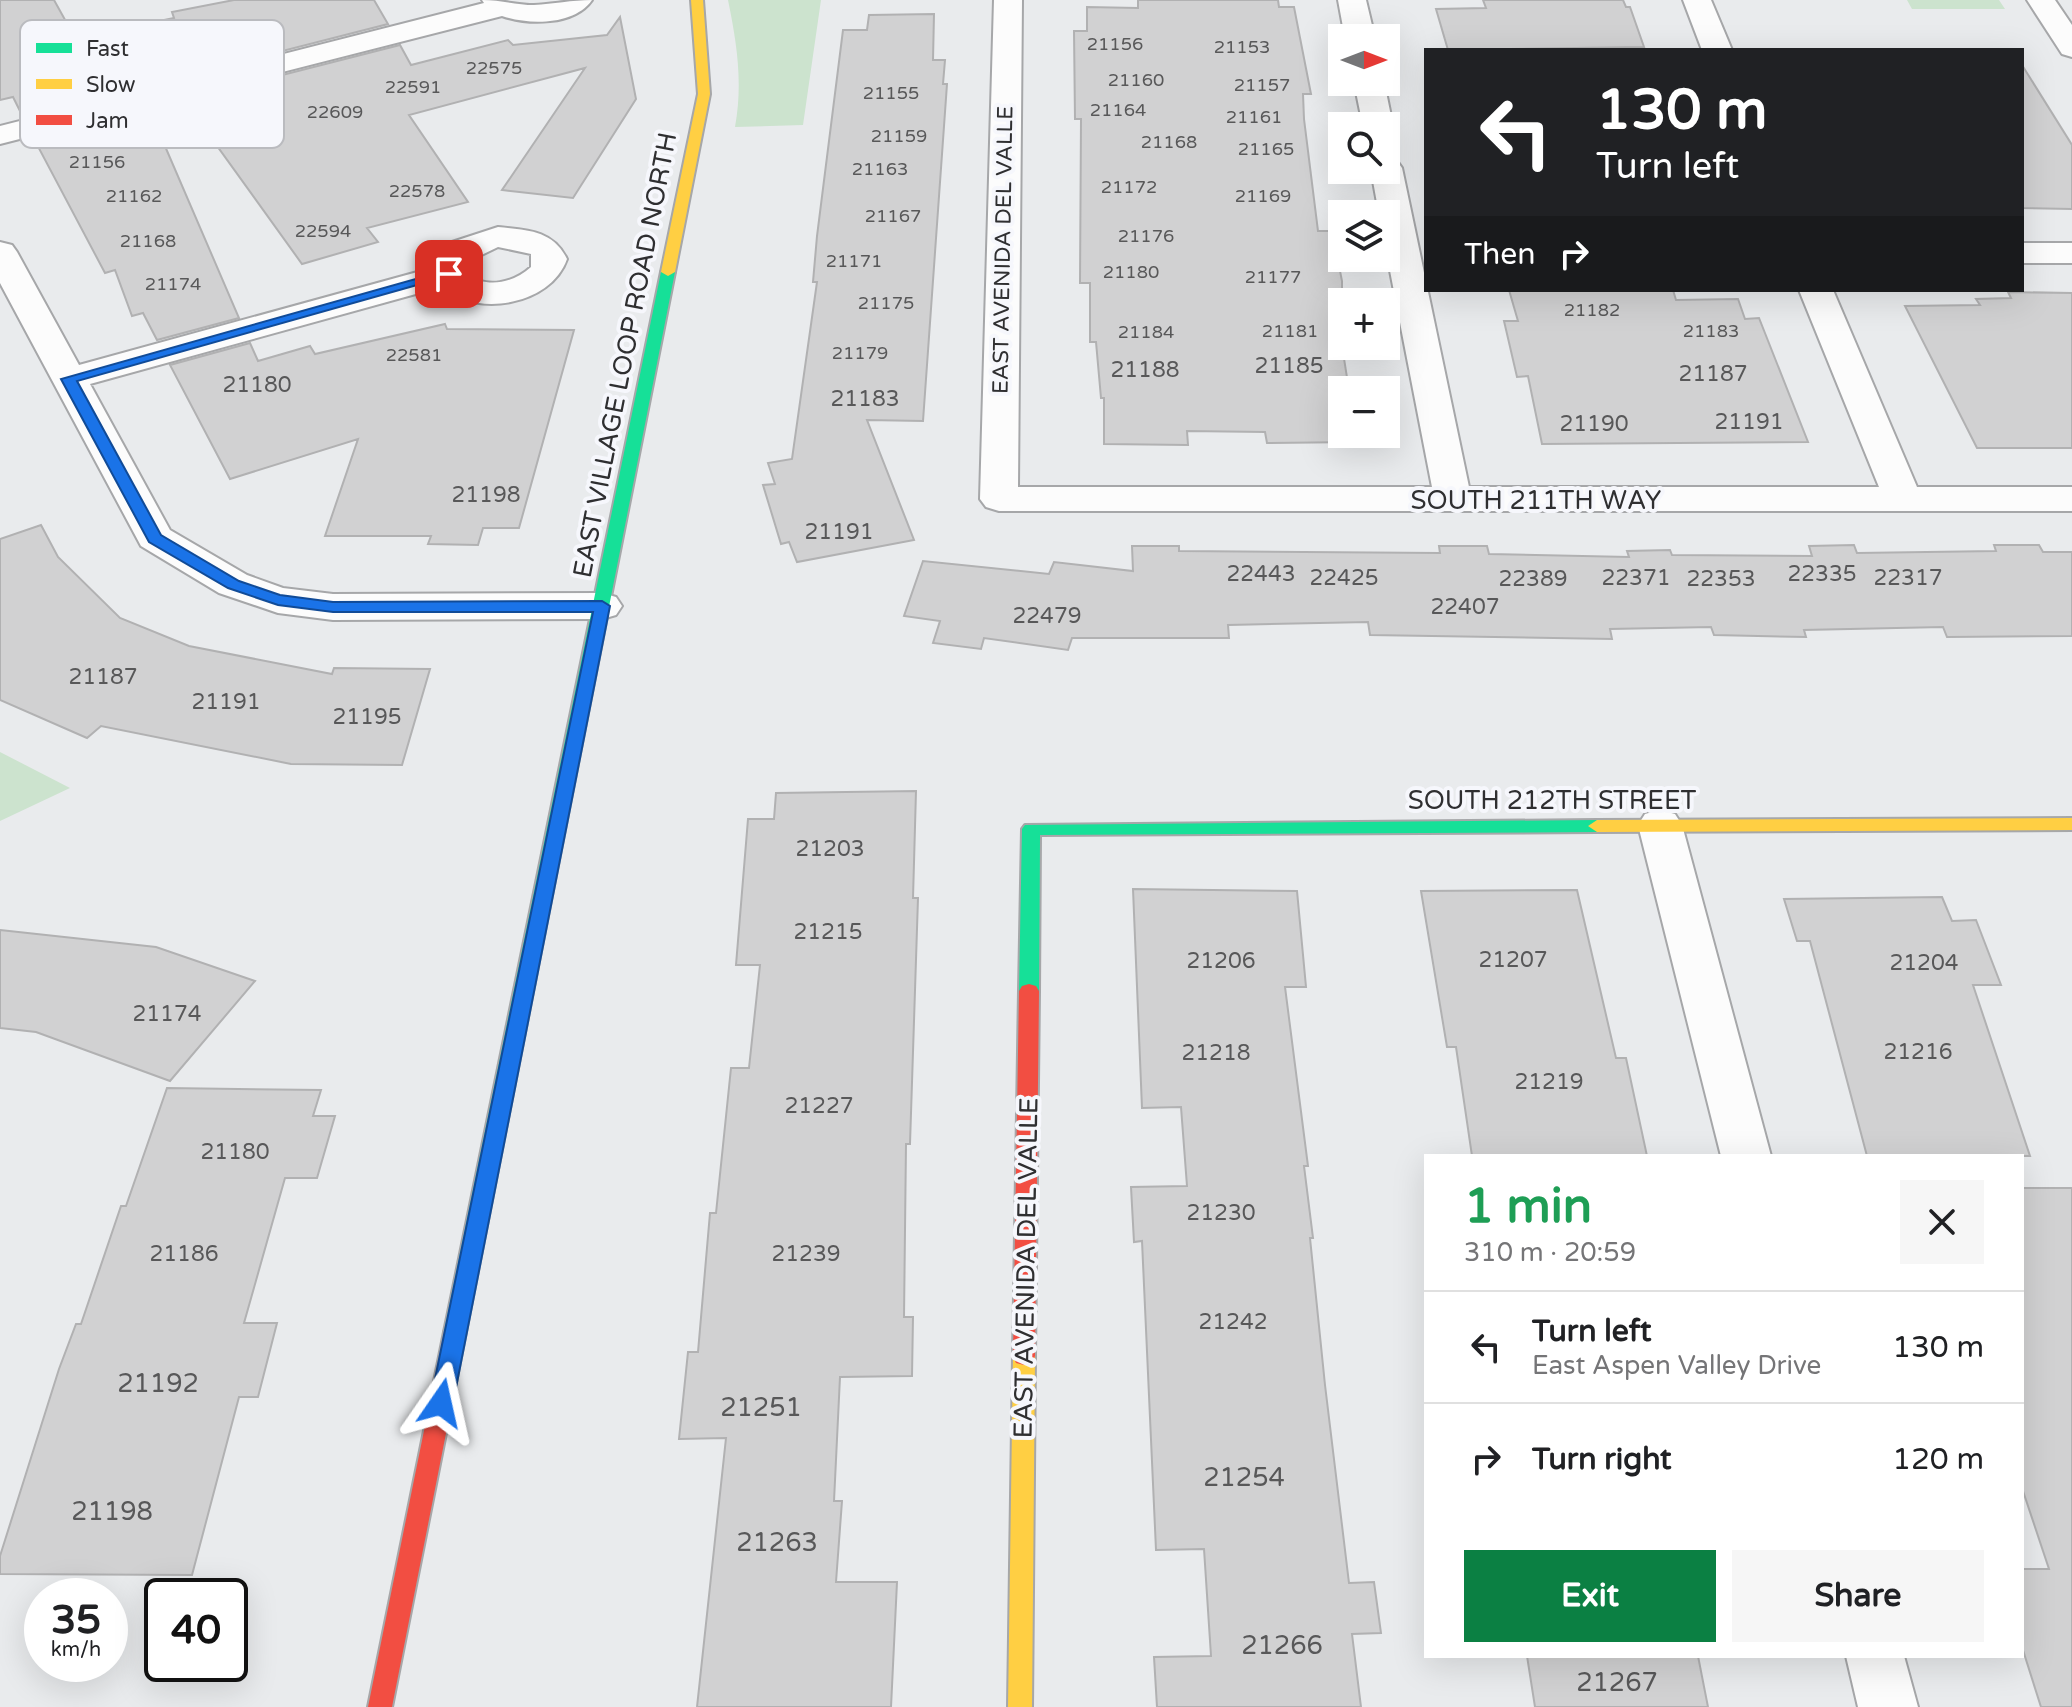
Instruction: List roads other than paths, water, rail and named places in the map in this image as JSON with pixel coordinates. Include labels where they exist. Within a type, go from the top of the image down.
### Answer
[{"type":"street","points":[[284,60],[499,4],[541,13],[578,0]]},
{"type":"street","name":"EAST VILLAGE LOOP ROAD NORTH","points":[[380,1707],[704,94],[697,0]]},
{"type":"street","name":"EAST AVENIDA DEL VALLE","points":[[999,499],[1008,0]]},
{"type":"street","points":[[1352,0],[1357,24]]},
{"type":"street","points":[[1697,0],[1716,48]]},
{"type":"street","points":[[2041,0],[2072,48]]},
{"type":"street","points":[[0,135],[20,130]]},
{"type":"street","points":[[1389,184],[1453,500]]},
{"type":"street","points":[[0,252],[155,538],[233,584],[278,600],[333,607],[602,606]]},
{"type":"street","points":[[2024,253],[2072,253]]},
{"type":"street","points":[[69,379],[449,274]]},
{"type":"street","points":[[1817,292],[1903,500]]},
{"type":"street","name":"SOUTH 211TH WAY","points":[[999,499],[2072,499]]},
{"type":"street","name":"SOUTH 212TH STREET","points":[[1031,829],[2072,824]]},
{"type":"street","points":[[1660,825],[1745,1154]]},
{"type":"street","name":"EAST AVENIDA DEL VALLE","points":[[1020,1707],[1031,829]]},
{"type":"street","points":[[1876,1658],[1888,1707]]}]
